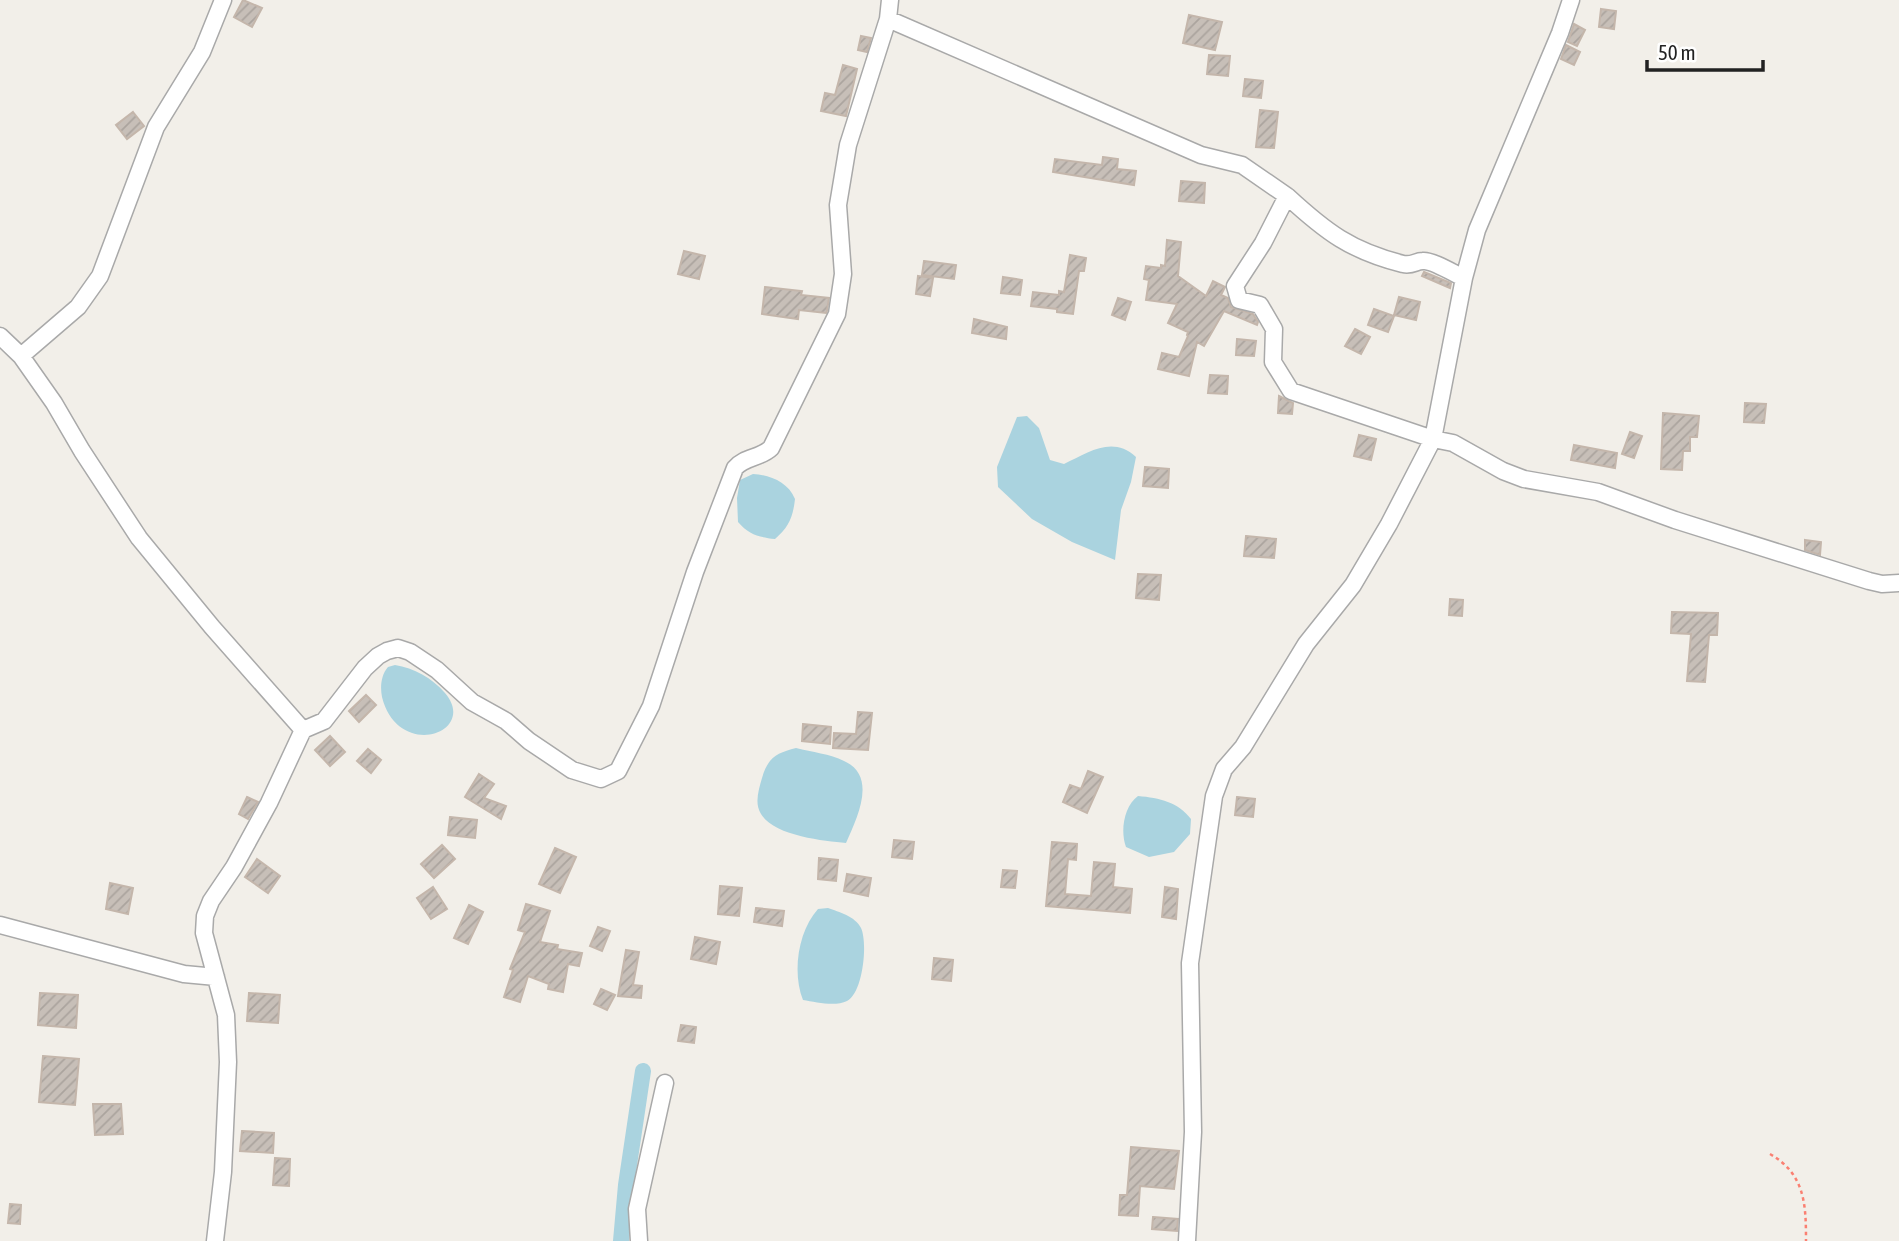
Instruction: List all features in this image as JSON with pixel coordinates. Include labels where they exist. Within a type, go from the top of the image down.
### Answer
[{"type":"street","points":[[21,356],[78,307],[100,276],[156,127],[202,52],[223,0]]},
{"type":"street","points":[[215,1241],[223,1172],[228,1062],[226,1015],[204,933],[205,916],[211,901],[234,867],[269,803],[303,730],[324,721],[365,668],[378,656],[387,650],[398,648],[410,652],[438,670],[472,702],[506,721],[529,741],[572,770],[601,779],[618,771],[652,706],[695,572],[735,468],[739,463],[766,453],[771,448],[837,314],[844,274],[838,205],[848,145],[888,19],[890,0]]},
{"type":"street","points":[[1187,1241],[1192,1132],[1190,963],[1214,796],[1224,769],[1243,747],[1306,644],[1353,585],[1389,524],[1433,439],[1464,278],[1477,229],[1560,33],[1571,0]]},
{"type":"street","points":[[888,19],[1201,155],[1242,165],[1287,197],[1322,228],[1359,250],[1409,265],[1423,261],[1432,263],[1464,278]]},
{"type":"street","points":[[1287,197],[1263,243],[1235,286],[1239,300],[1260,305],[1274,329],[1273,362],[1291,390],[1433,439],[1453,443],[1503,471],[1524,479],[1598,492],[1869,581],[1882,584],[1899,583]]},
{"type":"street","points":[[0,337],[21,356],[54,403],[139,538],[212,627],[303,730]]},
{"type":"street","points":[[0,925],[184,974],[216,977]]},
{"type":"street","points":[[639,1241],[637,1209],[665,1083]]},
{"type":"path","points":[[1770,1154],[1793,1172],[1806,1216],[1806,1241]]},
{"type":"water","points":[[1027,416],[1039,428],[1050,460],[1064,464],[1091,451],[1109,447],[1118,447],[1136,457],[1121,510],[1115,560],[1072,542],[1032,519],[998,487],[997,467],[1017,417]]},
{"type":"water","points":[[753,474],[778,481],[788,488],[795,499],[790,521],[775,539],[755,535],[738,522],[737,498],[740,480]]},
{"type":"water","points":[[395,665],[422,674],[445,693],[453,707],[452,720],[444,729],[432,734],[418,734],[403,729],[391,717],[382,697],[381,685],[388,667]]},
{"type":"water","points":[[796,748],[844,761],[854,768],[860,777],[862,798],[846,843],[813,839],[788,832],[777,828],[761,814],[758,796],[767,765],[778,754]]},
{"type":"water","points":[[1138,796],[1168,802],[1191,819],[1190,834],[1174,852],[1149,857],[1126,847],[1123,834],[1126,812]]},
{"type":"water","points":[[828,908],[855,920],[861,928],[864,945],[863,967],[857,988],[847,1001],[837,1004],[803,1000],[798,977],[799,953],[806,929],[818,909]]},
{"type":"building","points":[[243,0],[262,8],[252,27],[234,17]]},
{"type":"building","points":[[1601,9],[1616,11],[1614,29],[1599,27]]},
{"type":"building","points":[[1189,15],[1222,22],[1215,50],[1183,43]]},
{"type":"building","points":[[1574,24],[1585,30],[1577,46],[1568,42]]},
{"type":"building","points":[[861,36],[871,38],[867,52],[858,50]]},
{"type":"building","points":[[1566,45],[1580,52],[1574,65],[1561,59]]},
{"type":"building","points":[[1209,55],[1230,56],[1228,76],[1207,74]]},
{"type":"building","points":[[843,65],[857,69],[846,116],[821,111],[825,93],[835,95]]},
{"type":"building","points":[[1245,79],[1263,81],[1261,98],[1243,96]]},
{"type":"building","points":[[1260,110],[1278,112],[1274,148],[1256,147]]},
{"type":"building","points":[[133,112],[144,126],[127,139],[116,125]]},
{"type":"building","points":[[1103,157],[1118,159],[1117,169],[1136,171],[1134,185],[1053,172],[1055,159],[1102,165]]},
{"type":"building","points":[[1181,181],[1205,183],[1204,203],[1179,201]]},
{"type":"building","points":[[1167,240],[1181,242],[1178,276],[1206,296],[1213,281],[1225,287],[1221,295],[1228,298],[1231,307],[1253,314],[1258,322],[1257,325],[1224,311],[1204,346],[1197,342],[1189,376],[1158,369],[1162,353],[1179,357],[1188,336],[1188,332],[1168,323],[1177,304],[1146,300],[1149,280],[1144,279],[1146,266],[1165,266]]},
{"type":"building","points":[[684,251],[705,256],[699,279],[678,274]]},
{"type":"building","points":[[1070,255],[1086,258],[1084,271],[1079,271],[1073,314],[1031,306],[1033,292],[1059,295],[1059,291],[1064,292]]},
{"type":"building","points":[[924,261],[956,265],[954,279],[922,275]]},
{"type":"building","points":[[1424,272],[1451,283],[1450,288],[1422,276]]},
{"type":"building","points":[[918,276],[933,278],[930,296],[916,294]]},
{"type":"building","points":[[1003,277],[1022,280],[1020,295],[1001,293]]},
{"type":"building","points":[[765,287],[802,291],[801,295],[829,298],[827,311],[799,310],[798,319],[762,314]]},
{"type":"building","points":[[1399,297],[1420,302],[1416,320],[1394,315]]},
{"type":"building","points":[[1118,298],[1131,302],[1125,320],[1112,315]]},
{"type":"building","points":[[1374,309],[1394,316],[1388,332],[1368,325]]},
{"type":"building","points":[[974,319],[1007,327],[1006,339],[972,333]]},
{"type":"building","points":[[1355,329],[1370,337],[1361,354],[1345,346]]},
{"type":"building","points":[[1237,339],[1256,341],[1254,356],[1236,355]]},
{"type":"building","points":[[1210,375],[1228,376],[1227,394],[1208,393]]},
{"type":"building","points":[[1279,396],[1293,403],[1292,414],[1278,413]]},
{"type":"building","points":[[1745,403],[1766,404],[1764,423],[1744,422]]},
{"type":"building","points":[[1663,413],[1699,416],[1697,437],[1690,437],[1690,451],[1683,451],[1682,470],[1661,469]]},
{"type":"building","points":[[1630,432],[1642,436],[1634,458],[1622,454]]},
{"type":"building","points":[[1359,435],[1376,439],[1371,460],[1354,456]]},
{"type":"building","points":[[1574,445],[1617,453],[1615,468],[1571,460]]},
{"type":"building","points":[[1145,467],[1169,469],[1168,488],[1143,486]]},
{"type":"building","points":[[1246,536],[1276,539],[1274,558],[1244,556]]},
{"type":"building","points":[[1805,540],[1821,542],[1820,555],[1805,550]]},
{"type":"building","points":[[1138,574],[1161,575],[1159,600],[1136,598]]},
{"type":"building","points":[[1450,599],[1463,600],[1462,616],[1449,615]]},
{"type":"building","points":[[1672,612],[1718,613],[1717,635],[1709,635],[1705,682],[1687,681],[1691,634],[1671,633]]},
{"type":"building","points":[[366,695],[376,705],[359,722],[349,711]]},
{"type":"building","points":[[858,712],[872,713],[868,750],[833,748],[834,733],[856,734]]},
{"type":"building","points":[[803,724],[831,727],[830,744],[802,741]]},
{"type":"building","points":[[330,736],[345,752],[330,766],[315,750]]},
{"type":"building","points":[[368,749],[381,760],[371,773],[357,761]]},
{"type":"building","points":[[1088,771],[1103,777],[1087,813],[1063,802],[1070,785],[1081,789]]},
{"type":"building","points":[[479,774],[494,784],[484,798],[506,806],[501,819],[465,797]]},
{"type":"building","points":[[247,797],[258,802],[248,819],[239,814]]},
{"type":"building","points":[[1237,797],[1255,799],[1253,817],[1235,815]]},
{"type":"building","points":[[450,817],[477,820],[475,838],[448,835]]},
{"type":"building","points":[[894,840],[914,842],[912,859],[892,857]]},
{"type":"building","points":[[1052,842],[1077,844],[1076,860],[1068,859],[1065,894],[1091,896],[1094,862],[1115,864],[1113,887],[1132,889],[1130,913],[1046,906]]},
{"type":"building","points":[[442,845],[455,859],[434,878],[421,864]]},
{"type":"building","points":[[555,848],[576,857],[560,893],[539,884]]},
{"type":"building","points":[[819,858],[838,860],[836,881],[818,879]]},
{"type":"building","points":[[257,859],[280,876],[268,893],[245,877]]},
{"type":"building","points":[[1003,870],[1017,871],[1015,888],[1001,887]]},
{"type":"building","points":[[847,874],[871,878],[868,896],[844,891]]},
{"type":"building","points":[[110,883],[133,888],[128,914],[106,909]]},
{"type":"building","points":[[720,886],[742,888],[739,916],[718,914]]},
{"type":"building","points":[[433,887],[447,909],[431,919],[417,898]]},
{"type":"building","points":[[1165,887],[1178,889],[1176,919],[1162,917]]},
{"type":"building","points":[[526,904],[550,911],[540,942],[558,945],[557,949],[582,953],[579,966],[568,964],[563,992],[548,989],[549,984],[528,976],[520,1002],[504,997],[513,970],[510,969],[525,932],[518,930]]},
{"type":"building","points":[[469,905],[483,912],[468,944],[454,938]]},
{"type":"building","points":[[756,908],[784,911],[782,926],[754,922]]},
{"type":"building","points":[[598,927],[610,931],[602,951],[590,946]]},
{"type":"building","points":[[695,937],[720,942],[716,964],[691,959]]},
{"type":"building","points":[[626,950],[639,952],[633,985],[642,986],[641,998],[618,996]]},
{"type":"building","points":[[934,958],[953,960],[951,981],[932,979]]},
{"type":"building","points":[[601,989],[615,995],[607,1010],[594,1004]]},
{"type":"building","points":[[40,993],[78,995],[76,1028],[38,1025]]},
{"type":"building","points":[[249,993],[280,995],[278,1023],[247,1021]]},
{"type":"building","points":[[681,1025],[696,1027],[694,1043],[678,1041]]},
{"type":"building","points":[[43,1056],[79,1059],[75,1105],[39,1102]]},
{"type":"building","points":[[93,1104],[121,1104],[123,1134],[95,1135]]},
{"type":"building","points":[[242,1131],[274,1133],[273,1153],[240,1151]]},
{"type":"building","points":[[1131,1147],[1179,1151],[1174,1189],[1140,1186],[1138,1216],[1119,1215],[1120,1195],[1127,1195]]},
{"type":"building","points":[[275,1158],[290,1159],[289,1186],[273,1185]]},
{"type":"building","points":[[10,1204],[21,1205],[20,1224],[8,1223]]},
{"type":"building","points":[[1153,1217],[1178,1219],[1177,1231],[1152,1229]]},
{"type":"waterway","points":[[621,1241],[626,1185],[643,1071]]}]
